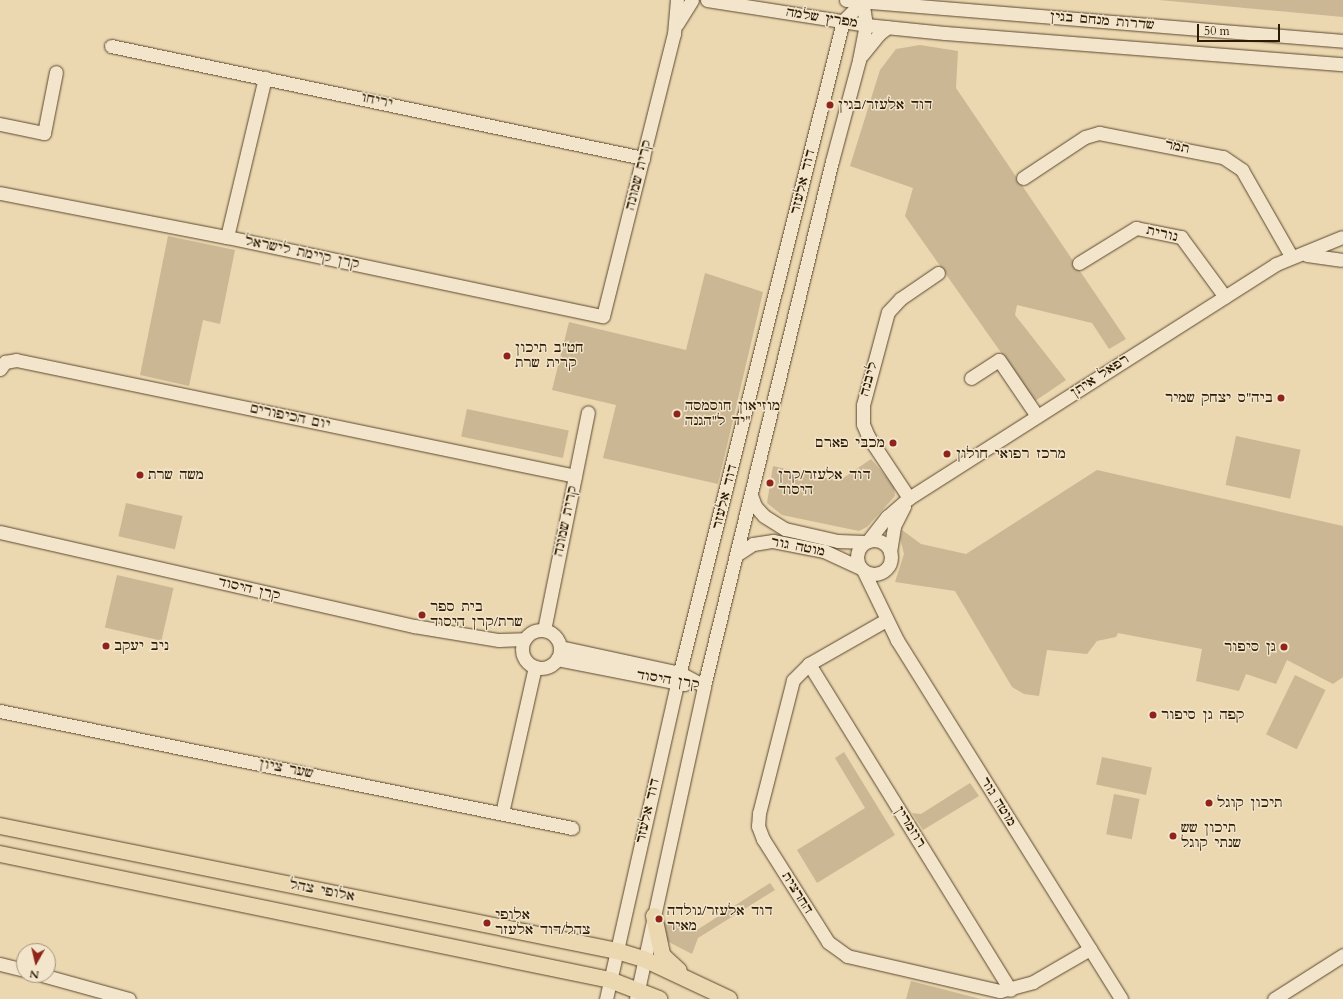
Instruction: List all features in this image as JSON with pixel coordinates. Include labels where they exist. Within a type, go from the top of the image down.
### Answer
[{"type":"main road","name":"אלופי צהל","points":[[0,826],[617,951],[644,959],[729,999]]},
{"type":"main road","points":[[0,854],[610,980],[637,994],[659,999]]},
{"type":"main road","points":[[654,916],[662,955],[691,982]]},
{"type":"street","name":"קרית שמונה","points":[[604,316],[674,34],[677,0]]},
{"type":"street","name":"קרית שמונה","points":[[674,34],[692,0]]},
{"type":"street","name":"מפרץ שלמה","points":[[707,0],[866,25]]},
{"type":"street","name":"מפרץ שלמה","points":[[846,0],[862,1]]},
{"type":"street","name":"דוד אלעזר","points":[[606,999],[678,678],[843,22],[862,1]]},
{"type":"street","name":"דוד אלעזר","points":[[637,994],[704,686],[832,161],[859,60],[866,25],[862,1]]},
{"type":"street","name":"שדרות מנחם בגין","points":[[862,1],[1343,41]]},
{"type":"street","name":"שדרות מנחם בגין","points":[[866,25],[1342,65]]},
{"type":"street","points":[[859,60],[869,44],[888,27]]},
{"type":"street","name":"יריחו","points":[[111,46],[265,77],[643,158]]},
{"type":"street","points":[[0,124],[44,133],[56,72]]},
{"type":"street","points":[[227,237],[265,77]]},
{"type":"street","name":"תמר","points":[[1023,178],[1085,137],[1096,133],[1111,133],[1219,156],[1232,161],[1242,170],[1291,256]]},
{"type":"street","name":"קרן קיימת לישראל","points":[[0,193],[227,237],[604,316]]},
{"type":"street","name":"נורית","points":[[1079,263],[1136,228],[1181,237],[1225,297]]},
{"type":"street","points":[[1342,237],[1336,249],[1342,260]]},
{"type":"street","name":"רפאל איתן","points":[[867,542],[887,518],[909,498],[1291,256],[1322,247],[1342,237]]},
{"type":"street","name":"רפאל איתן","points":[[1291,256],[1316,255],[1342,260]]},
{"type":"street","name":"ליבנה","points":[[909,498],[868,436],[863,424],[863,404],[888,312],[900,299],[938,273]]},
{"type":"street","name":"יום הכיפורים","points":[[3,365],[16,360],[575,476]]},
{"type":"street","points":[[971,378],[999,360],[1038,416]]},
{"type":"street","name":"קרית שמונה","points":[[544,630],[588,412]]},
{"type":"street","name":"מוטה גור","points":[[750,495],[758,510],[780,527],[838,541],[867,542]]},
{"type":"street","name":"רפאל איתן","points":[[890,552],[894,526],[909,498]]},
{"type":"street","name":"קרן היסוד","points":[[0,532],[414,626],[523,645]]},
{"type":"street","name":"מוטה גור","points":[[736,555],[757,543],[779,542],[829,553],[862,570],[886,620],[1121,998]]},
{"type":"street","points":[[867,542],[881,542],[890,552],[891,560],[888,568],[877,575],[862,570],[857,552],[867,542]]},
{"type":"street","name":"מוטה גור","points":[[880,607],[881,585],[888,568]]},
{"type":"street","name":"החרצית","points":[[886,620],[809,664],[797,675],[789,689],[758,816],[759,829],[763,839],[828,942],[838,952],[984,989],[1010,990],[1033,982],[1090,949]]},
{"type":"street","points":[[544,630],[555,635],[559,653],[548,667],[535,667],[526,661],[523,645],[533,632],[544,630]]},
{"type":"street","name":"קרן היסוד","points":[[559,653],[678,678],[704,686]]},
{"type":"street","name":"רוזמרין","points":[[809,664],[1010,990]]},
{"type":"street","points":[[502,813],[535,667]]},
{"type":"street","name":"שער ציון","points":[[0,710],[572,828]]},
{"type":"street","points":[[1274,999],[1343,955]]},
{"type":"street","points":[[0,964],[16,968]]},
{"type":"street","points":[[56,979],[129,999]]},
{"type":"shaded area","points":[[1159,0],[1343,0],[1343,17]]},
{"type":"shaded area","points":[[920,45],[958,51],[956,88],[1126,339],[1109,349],[1092,323],[1017,305],[1015,315],[1066,380],[1035,401],[905,216],[913,188],[850,166],[880,70],[896,49]]},
{"type":"shaded area","points":[[168,236],[235,250],[220,324],[203,320],[189,386],[140,375]]},
{"type":"shaded area","name":"מוזיאון חוסמסה יד ל\"הגנה\"","points":[[705,273],[763,292],[718,484],[603,458],[616,405],[552,390],[569,322],[686,350]]},
{"type":"shaded area","points":[[467,409],[569,431],[563,458],[461,436]]},
{"type":"shaded area","points":[[1236,436],[1301,450],[1290,499],[1226,485]]},
{"type":"shaded area","points":[[871,459],[894,486],[895,496],[867,527],[859,531],[782,515],[767,503],[773,466],[839,481]]},
{"type":"shaded area","points":[[1097,470],[1343,526],[1343,677],[1333,684],[1287,660],[1276,684],[1246,674],[1239,691],[1196,681],[1202,649],[1118,633],[1116,637],[1097,641],[1087,654],[1047,650],[1039,696],[1024,694],[1012,687],[955,591],[895,582],[904,554],[900,538],[902,530],[921,544],[966,554]]},
{"type":"shaded area","points":[[126,503],[183,516],[175,549],[118,536]]},
{"type":"shaded area","points":[[117,575],[174,588],[161,641],[105,628]]},
{"type":"shaded area","points":[[1295,675],[1326,690],[1297,749],[1266,734]]},
{"type":"shaded area","points":[[844,752],[895,835],[817,883],[797,850],[865,808],[835,758]]},
{"type":"shaded area","points":[[1102,757],[1152,768],[1146,795],[1096,784]]},
{"type":"shaded area","points":[[970,783],[979,796],[923,830],[912,813],[921,814]]},
{"type":"shaded area","points":[[1114,794],[1140,799],[1132,839],[1106,834]]},
{"type":"shaded area","points":[[770,883],[775,890],[698,938],[692,954],[661,938],[657,921],[697,930]]},
{"type":"shaded area","points":[[911,981],[981,999],[906,999]]},
{"type":"place","name":"דוד אלעזר/בגין","points":[[830,105]]},
{"type":"place","name":"חט\"ב תיכון קרית שרת","points":[[507,356]]},
{"type":"place","name":"ביה\"ס יצחק שמיר","points":[[1281,398]]},
{"type":"place","name":"מוזיאון חוסמסה יד ל\"הגנה\"","points":[[677,414]]},
{"type":"place","name":"מכבי פארם","points":[[893,443]]},
{"type":"place","name":"מרכז רפואי חולון","points":[[947,454]]},
{"type":"place","name":"משה שרת","points":[[140,475]]},
{"type":"place","name":"דוד אלעזר/קרן היסוד","points":[[770,483]]},
{"type":"place","name":"בית ספר שרת/קרן היסוד","points":[[422,615]]},
{"type":"place","name":"ניב יעקב","points":[[106,646]]},
{"type":"place","name":"גן סיפור","points":[[1284,647]]},
{"type":"place","name":"קפה גן סיפור","points":[[1153,715]]},
{"type":"place","name":"תיכון קוגל","points":[[1209,803]]},
{"type":"place","name":"תיכון שש שנתי קוגל","points":[[1173,836]]},
{"type":"place","name":"דוד אלעזר/גולדה מאיר","points":[[659,919]]},
{"type":"place","name":"אלופי צהל/דוד אלעזר","points":[[487,923]]}]
